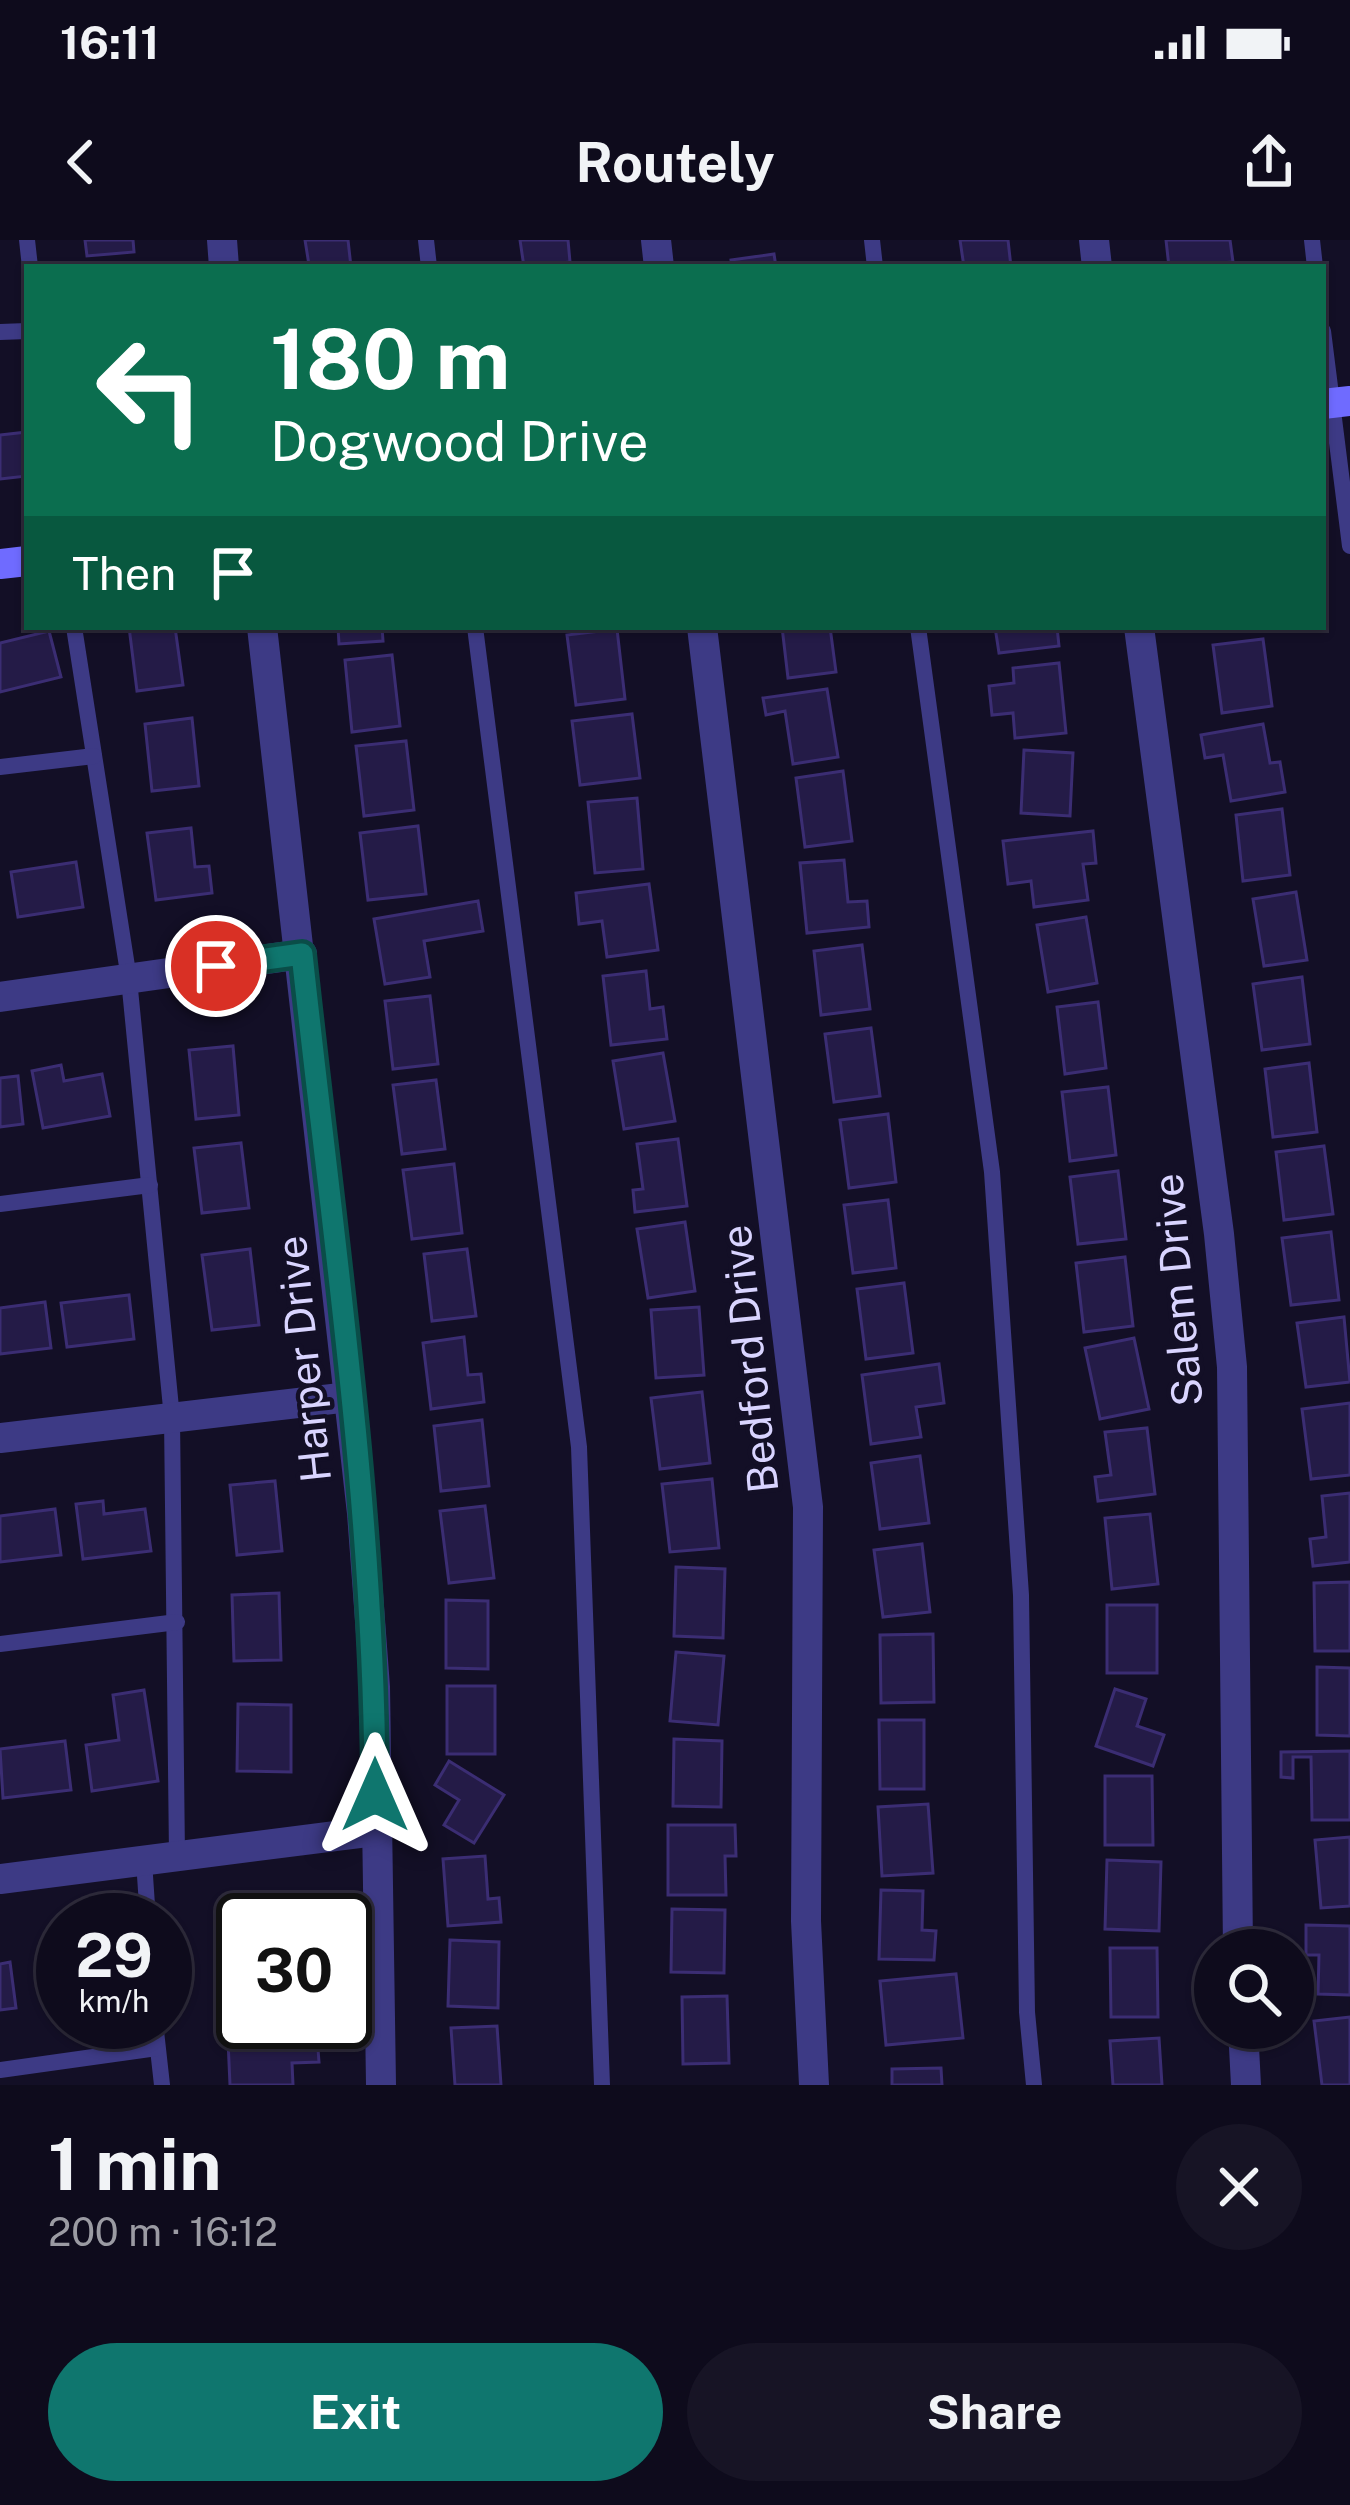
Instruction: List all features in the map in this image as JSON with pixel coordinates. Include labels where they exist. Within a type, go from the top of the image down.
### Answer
[{"type":"street","name":"Harper Drive","points":[[262,630],[302,954],[376,1687],[381,2085]]},
{"type":"street","name":"Bedford Drive","points":[[702,630],[808,1507],[806,1921],[814,2085]]},
{"type":"street","name":"Salem Drive","points":[[1139,630],[1220,1234],[1232,1367],[1238,1929]]},
{"type":"street","points":[[0,997],[302,954]]},
{"type":"street","points":[[0,1438],[349,1397]]},
{"type":"street","points":[[0,1879],[375,1831]]},
{"type":"street","points":[[1244,2049],[1246,2085]]},
{"type":"lane","points":[[1326,350],[1350,546]]},
{"type":"lane","points":[[74,630],[129,979],[172,1418],[178,1856]]},
{"type":"lane","points":[[475,630],[580,1447],[602,2085]]},
{"type":"lane","points":[[918,630],[992,1172],[1021,1595],[1027,2012],[1034,2085]]},
{"type":"lane","points":[[0,767],[94,756]]},
{"type":"lane","points":[[0,1204],[150,1185]]},
{"type":"lane","points":[[0,1644],[177,1622]]},
{"type":"lane","points":[[144,1861],[146,1893]]},
{"type":"lane","points":[[0,2070],[150,2049]]},
{"type":"lane","points":[[157,2049],[162,2085]]},
{"type":"building","points":[[85,240],[133,240],[134,252],[87,256]]},
{"type":"building","points":[[305,240],[348,240],[351,264],[309,264]]},
{"type":"building","points":[[520,240],[568,240],[570,262],[524,264]]},
{"type":"building","points":[[960,240],[1008,240],[1011,264],[964,264]]},
{"type":"building","points":[[1166,240],[1230,240],[1233,262],[1169,264]]},
{"type":"building","points":[[774,254],[776,264],[732,264],[731,260]]},
{"type":"building","points":[[24,432],[24,476],[0,479],[0,435]]},
{"type":"building","points":[[129,630],[175,630],[183,685],[137,691]]},
{"type":"building","points":[[338,630],[382,630],[383,641],[339,644]]},
{"type":"building","points":[[617,630],[625,699],[576,705],[567,635]]},
{"type":"building","points":[[782,630],[830,630],[836,672],[788,678]]},
{"type":"building","points":[[995,630],[1057,630],[1059,646],[999,653]]},
{"type":"building","points":[[49,631],[61,677],[0,692],[0,643]]},
{"type":"building","points":[[1263,639],[1272,706],[1222,713],[1213,645]]},
{"type":"building","points":[[392,655],[400,726],[352,732],[345,660]]},
{"type":"building","points":[[1059,663],[1066,733],[1015,738],[1013,713],[992,715],[989,686],[1014,683],[1013,668]]},
{"type":"building","points":[[827,689],[838,757],[793,764],[785,711],[766,715],[763,698]]},
{"type":"building","points":[[632,714],[640,778],[580,785],[572,721]]},
{"type":"building","points":[[192,718],[199,786],[152,791],[145,724]]},
{"type":"building","points":[[1263,724],[1270,763],[1280,762],[1285,792],[1231,801],[1223,755],[1205,758],[1201,735]]},
{"type":"building","points":[[406,741],[414,810],[364,816],[356,746]]},
{"type":"building","points":[[1024,750],[1073,753],[1070,816],[1021,813]]},
{"type":"building","points":[[843,771],[852,841],[805,847],[796,778]]},
{"type":"building","points":[[637,798],[643,869],[595,873],[588,802]]},
{"type":"building","points":[[1282,809],[1290,875],[1243,881],[1236,815]]},
{"type":"building","points":[[418,826],[426,894],[368,900],[360,833]]},
{"type":"building","points":[[191,828],[195,867],[209,866],[212,893],[156,900],[147,833]]},
{"type":"building","points":[[1093,831],[1096,863],[1083,864],[1088,900],[1034,907],[1031,881],[1008,884],[1003,841]]},
{"type":"building","points":[[844,860],[848,902],[867,901],[869,927],[807,933],[800,863]]},
{"type":"building","points":[[76,862],[83,907],[18,917],[11,872]]},
{"type":"building","points":[[649,884],[658,950],[607,957],[602,921],[579,924],[576,893]]},
{"type":"building","points":[[1296,892],[1307,960],[1264,966],[1253,899]]},
{"type":"building","points":[[478,901],[483,931],[424,941],[430,977],[385,984],[374,919]]},
{"type":"building","points":[[1086,917],[1097,983],[1048,992],[1037,925]]},
{"type":"building","points":[[862,945],[870,1009],[821,1015],[814,951]]},
{"type":"building","points":[[646,971],[650,1009],[663,1007],[667,1039],[611,1045],[603,976]]},
{"type":"building","points":[[1302,977],[1310,1044],[1262,1050],[1253,984]]},
{"type":"building","points":[[430,996],[438,1064],[393,1069],[385,1001]]},
{"type":"building","points":[[1098,1002],[1106,1068],[1065,1074],[1057,1007]]},
{"type":"building","points":[[871,1028],[880,1096],[834,1102],[825,1034]]},
{"type":"building","points":[[233,1046],[239,1115],[196,1119],[189,1050]]},
{"type":"building","points":[[663,1053],[675,1121],[624,1129],[613,1061]]},
{"type":"building","points":[[1309,1063],[1317,1132],[1273,1137],[1265,1069]]},
{"type":"building","points":[[61,1065],[64,1081],[102,1074],[110,1116],[43,1128],[32,1071]]},
{"type":"building","points":[[18,1076],[23,1124],[0,1127],[0,1078]]},
{"type":"building","points":[[436,1080],[445,1149],[402,1154],[393,1085]]},
{"type":"building","points":[[1108,1087],[1116,1155],[1070,1161],[1062,1092]]},
{"type":"building","points":[[888,1114],[896,1182],[849,1188],[840,1120]]},
{"type":"building","points":[[678,1139],[687,1206],[635,1212],[633,1190],[643,1189],[637,1144]]},
{"type":"building","points":[[241,1143],[249,1208],[202,1213],[194,1148]]},
{"type":"building","points":[[1324,1146],[1333,1214],[1284,1220],[1276,1152]]},
{"type":"building","points":[[454,1164],[462,1233],[412,1239],[403,1170]]},
{"type":"building","points":[[1118,1171],[1126,1239],[1078,1244],[1070,1177]]},
{"type":"building","points":[[888,1200],[896,1268],[853,1273],[844,1205]]},
{"type":"building","points":[[685,1222],[695,1291],[648,1298],[637,1229]]},
{"type":"building","points":[[1331,1232],[1339,1300],[1291,1305],[1282,1238]]},
{"type":"building","points":[[250,1249],[259,1325],[212,1330],[202,1255]]},
{"type":"building","points":[[467,1249],[476,1316],[432,1321],[424,1254]]},
{"type":"building","points":[[1125,1257],[1133,1326],[1084,1332],[1076,1263]]},
{"type":"building","points":[[904,1283],[913,1353],[866,1359],[857,1289]]},
{"type":"building","points":[[129,1295],[134,1339],[67,1347],[61,1303]]},
{"type":"building","points":[[45,1302],[51,1348],[0,1354],[0,1308]]},
{"type":"building","points":[[699,1307],[704,1375],[656,1378],[651,1310]]},
{"type":"building","points":[[1344,1317],[1350,1382],[1306,1387],[1297,1323]]},
{"type":"building","points":[[464,1337],[468,1375],[481,1374],[484,1402],[431,1409],[423,1343]]},
{"type":"building","points":[[1134,1338],[1149,1409],[1100,1419],[1085,1348]]},
{"type":"building","points":[[939,1364],[944,1403],[916,1407],[921,1437],[871,1444],[862,1375]]},
{"type":"building","points":[[702,1392],[710,1463],[660,1469],[651,1398]]},
{"type":"building","points":[[1350,1403],[1350,1475],[1311,1479],[1302,1409]]},
{"type":"building","points":[[482,1420],[489,1486],[441,1491],[434,1426]]},
{"type":"building","points":[[1147,1428],[1155,1494],[1098,1501],[1095,1477],[1111,1475],[1105,1432]]},
{"type":"building","points":[[920,1456],[929,1523],[880,1529],[871,1463]]},
{"type":"building","points":[[712,1479],[719,1548],[670,1552],[662,1484]]},
{"type":"building","points":[[275,1481],[282,1551],[237,1555],[230,1485]]},
{"type":"building","points":[[1350,1493],[1350,1562],[1313,1566],[1310,1539],[1326,1537],[1322,1496]]},
{"type":"building","points":[[103,1501],[104,1514],[145,1509],[151,1551],[83,1559],[76,1504]]},
{"type":"building","points":[[485,1506],[494,1578],[449,1583],[440,1511]]},
{"type":"building","points":[[55,1509],[61,1555],[0,1562],[0,1516]]},
{"type":"building","points":[[1150,1514],[1158,1584],[1112,1589],[1105,1518]]},
{"type":"building","points":[[922,1544],[930,1612],[883,1617],[874,1550]]},
{"type":"building","points":[[676,1567],[725,1569],[723,1638],[674,1636]]},
{"type":"building","points":[[1350,1582],[1350,1651],[1315,1651],[1314,1583]]},
{"type":"building","points":[[279,1593],[281,1660],[234,1661],[232,1595]]},
{"type":"building","points":[[446,1600],[488,1601],[488,1669],[446,1668]]},
{"type":"building","points":[[1107,1605],[1157,1605],[1157,1673],[1107,1673]]},
{"type":"building","points":[[933,1634],[934,1702],[881,1703],[880,1635]]},
{"type":"building","points":[[676,1652],[724,1656],[718,1725],[670,1721]]},
{"type":"building","points":[[1317,1667],[1350,1668],[1350,1736],[1317,1735]]},
{"type":"building","points":[[447,1686],[495,1686],[495,1754],[447,1754]]},
{"type":"building","points":[[1115,1689],[1146,1699],[1137,1726],[1164,1735],[1153,1766],[1096,1746]]},
{"type":"building","points":[[144,1690],[158,1781],[92,1791],[86,1745],[119,1740],[113,1695]]},
{"type":"building","points":[[238,1704],[291,1705],[291,1772],[237,1771]]},
{"type":"building","points":[[879,1720],[924,1720],[924,1789],[880,1789]]},
{"type":"building","points":[[674,1739],[722,1741],[721,1807],[673,1806]]},
{"type":"building","points":[[65,1741],[71,1790],[3,1798],[0,1749]]},
{"type":"building","points":[[1350,1751],[1350,1820],[1312,1820],[1311,1757],[1293,1757],[1293,1778],[1281,1777],[1281,1752]]},
{"type":"building","points":[[449,1761],[504,1795],[474,1843],[444,1825],[459,1800],[435,1785]]},
{"type":"building","points":[[1105,1776],[1152,1776],[1153,1845],[1105,1845]]},
{"type":"building","points":[[928,1804],[933,1873],[882,1876],[878,1807]]},
{"type":"building","points":[[668,1825],[735,1825],[736,1856],[725,1856],[726,1895],[668,1895]]},
{"type":"building","points":[[1350,1837],[1350,1906],[1321,1908],[1315,1840]]},
{"type":"building","points":[[485,1856],[488,1899],[499,1898],[501,1922],[448,1926],[443,1859]]},
{"type":"building","points":[[1107,1860],[1161,1862],[1159,1931],[1105,1929]]},
{"type":"building","points":[[881,1890],[923,1891],[922,1930],[936,1931],[934,1960],[879,1959]]},
{"type":"building","points":[[672,1909],[725,1910],[724,1973],[671,1972]]},
{"type":"building","points":[[1306,1925],[1350,1926],[1350,1995],[1318,1994],[1319,1955],[1314,1955],[1314,1929]]},
{"type":"building","points":[[450,1940],[499,1942],[498,2008],[448,2006]]},
{"type":"building","points":[[1110,1948],[1157,1948],[1158,2017],[1111,2017]]},
{"type":"building","points":[[10,1962],[16,2008],[0,2010],[0,1964]]},
{"type":"building","points":[[956,1974],[963,2038],[886,2045],[880,1981]]},
{"type":"building","points":[[727,1996],[729,2063],[683,2064],[682,1997]]},
{"type":"building","points":[[1350,2017],[1350,2085],[1322,2085],[1314,2021]]},
{"type":"building","points":[[497,2026],[501,2085],[455,2085],[451,2028]]},
{"type":"building","points":[[1159,2038],[1162,2085],[1113,2085],[1110,2041]]},
{"type":"building","points":[[228,2049],[318,2049],[319,2062],[292,2063],[293,2085],[230,2085]]},
{"type":"building","points":[[941,2068],[942,2085],[892,2085],[892,2069]]},
{"type":"route","points":[[216,966],[302,954],[362,1514],[376,1687],[375,1795]]}]
